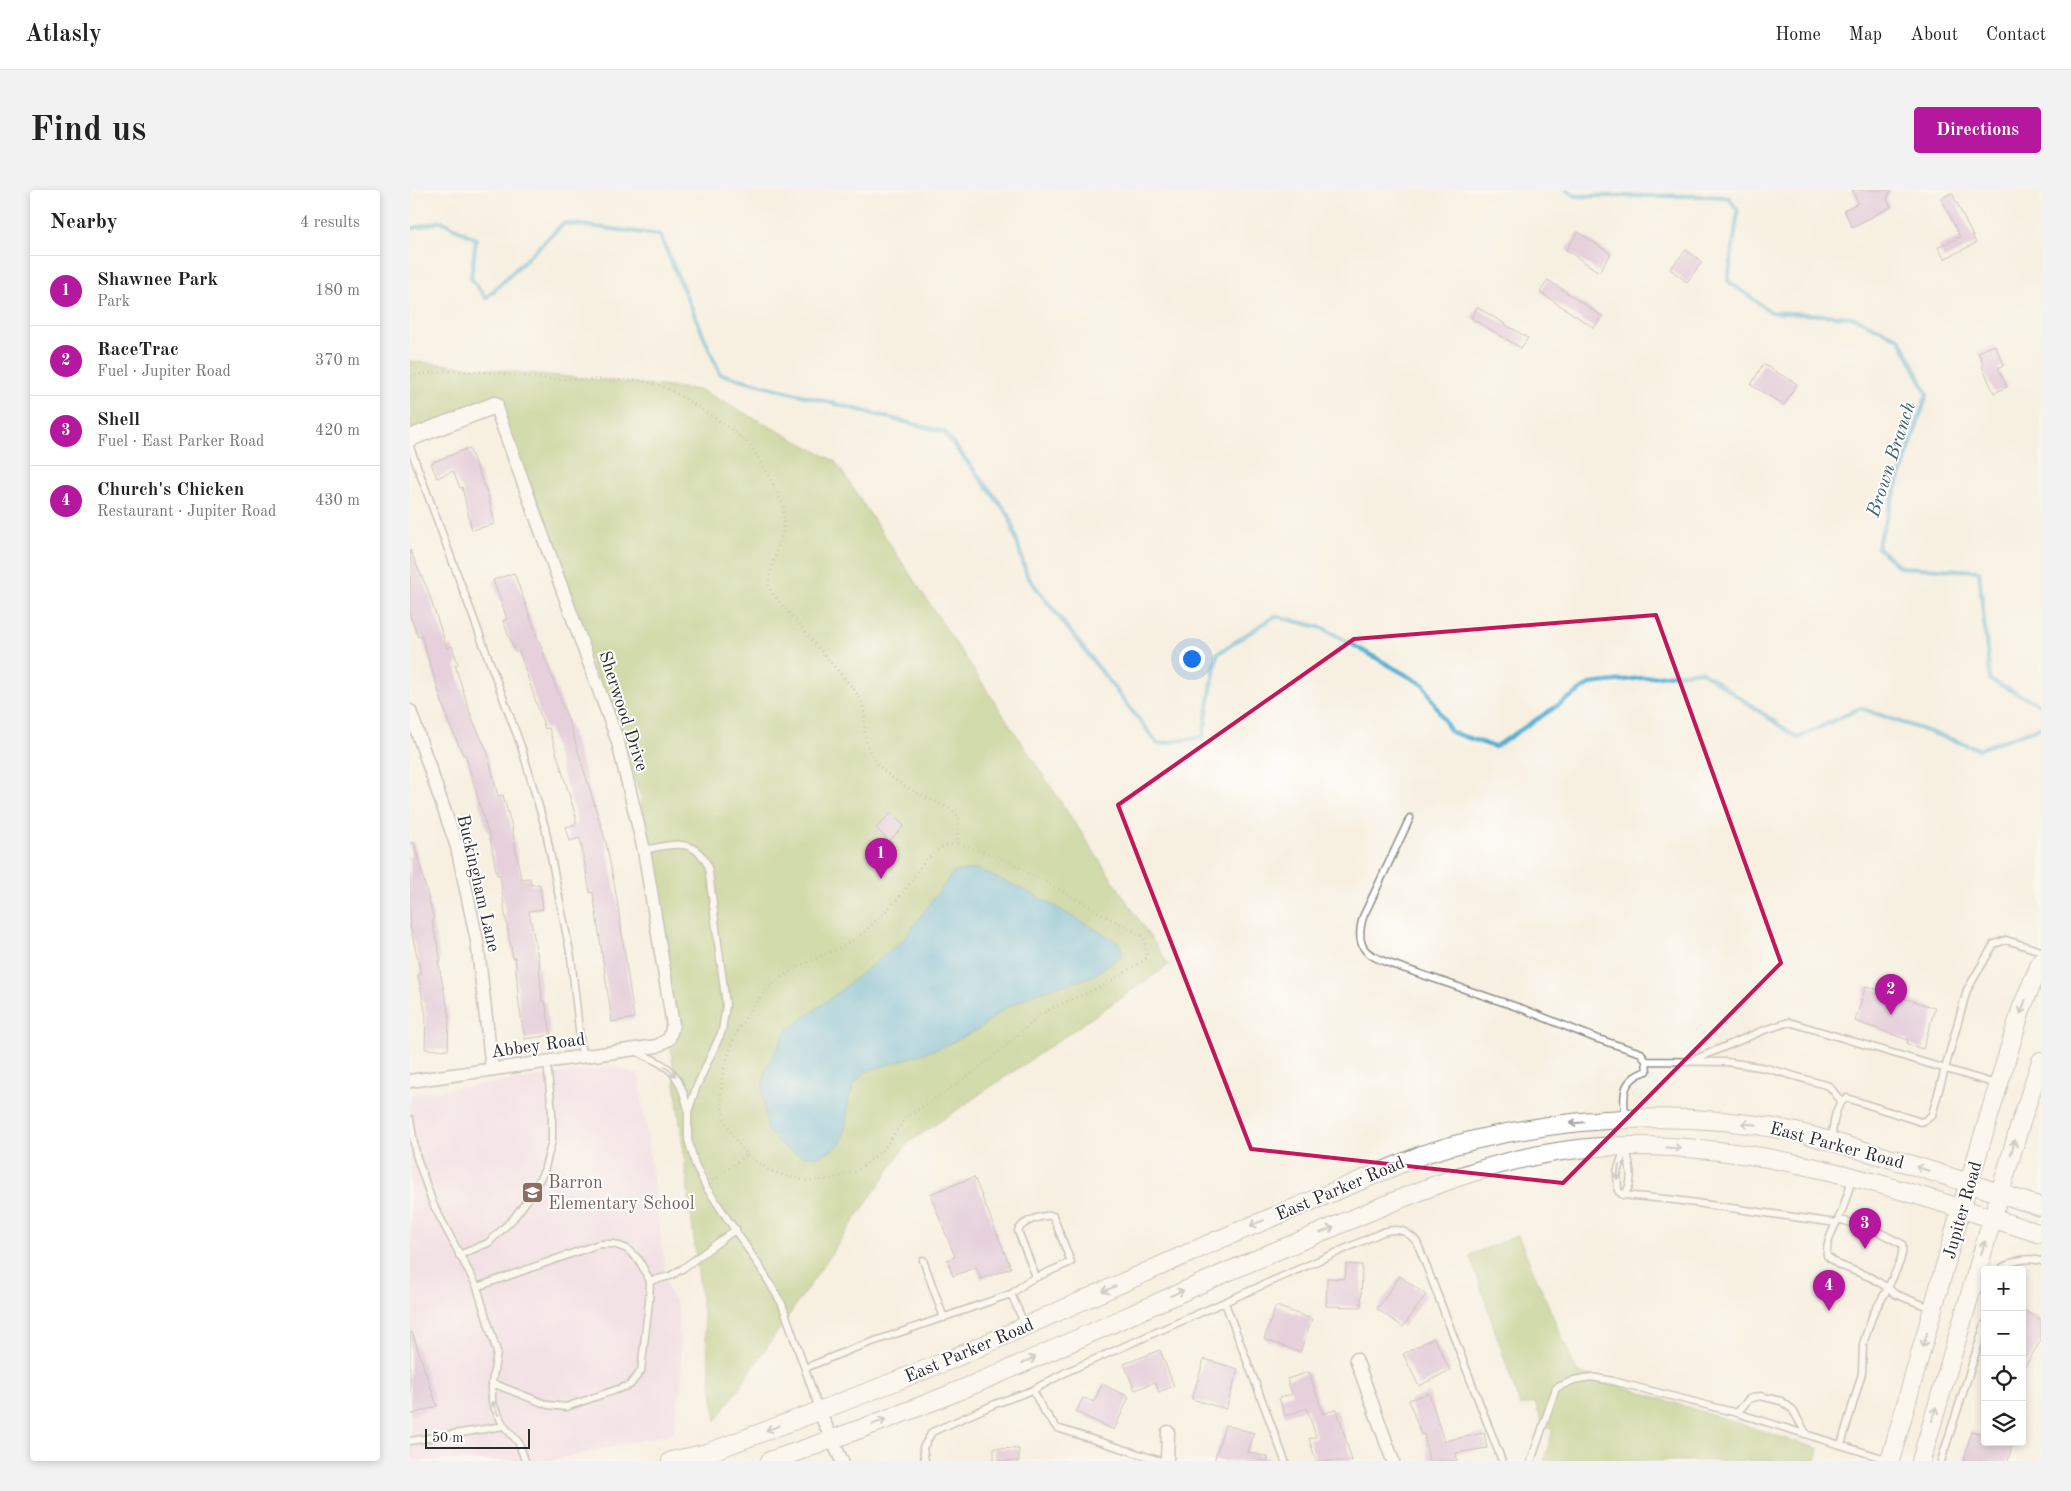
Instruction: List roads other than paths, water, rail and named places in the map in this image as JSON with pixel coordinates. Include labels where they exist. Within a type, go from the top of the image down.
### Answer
[{"type":"main road","name":"Jupiter Road","points":[[1890,1461],[2022,1007],[2041,962]]},
{"type":"main road","name":"Jupiter Road","points":[[1921,1461],[2026,1103],[2041,1061]]},
{"type":"main road","name":"East Parker Road","points":[[671,1461],[707,1453],[819,1412],[950,1360],[1218,1240],[1424,1154],[1454,1144],[1546,1126],[1626,1119],[1706,1120],[1764,1126],[1830,1141],[2041,1207]]},
{"type":"main road","points":[[1625,1147],[1626,1119]]},
{"type":"main road","name":"East Parker Road","points":[[770,1461],[833,1440],[950,1394],[1228,1270],[1434,1184],[1500,1163],[1535,1155],[1600,1147],[1724,1151],[1811,1166],[1853,1176],[1962,1208],[2041,1234]]},
{"type":"street","points":[[410,438],[495,405]]},
{"type":"street","name":"Sherwood Drive","points":[[495,405],[618,742],[644,850],[672,1025],[669,1039]]},
{"type":"street","name":"Buckingham Lane","points":[[410,711],[413,729],[437,784],[459,856],[477,941],[492,1069]]},
{"type":"street","name":"Abbey Road","points":[[410,1080],[657,1046],[669,1039]]},
{"type":"street","points":[[1356,1359],[1393,1461]]},
{"type":"street","points":[[819,1412],[842,1461]]},
{"type":"street","points":[[1167,1461],[1168,1432]]},
{"type":"lane","points":[[410,447],[521,746],[545,827],[571,957],[582,1057]]},
{"type":"lane","points":[[1410,818],[1363,917],[1360,941],[1365,951],[1373,957],[1394,965],[1524,1009],[1594,1038],[1641,1053],[1646,1061],[1647,1071],[1638,1074],[1629,1081],[1625,1088],[1623,1100],[1626,1119]]},
{"type":"lane","points":[[644,850],[677,843],[691,847],[702,854],[708,866],[726,1005],[722,1030],[696,1088],[688,1112]]},
{"type":"lane","points":[[1830,1141],[1837,1109],[1841,1101],[1847,1098],[1921,1122],[1926,1120],[1932,1114],[1967,990],[1994,944],[2006,940],[2041,951]]},
{"type":"lane","points":[[1691,1061],[1762,1031],[1789,1022],[2000,1085]]},
{"type":"lane","points":[[631,1050],[661,1063],[676,1076],[684,1094],[688,1112],[688,1138],[695,1164],[706,1187],[736,1229],[782,1304],[819,1412]]},
{"type":"lane","points":[[1646,1061],[1727,1062],[1766,1068],[1829,1086],[1841,1101]]},
{"type":"lane","points":[[459,1255],[488,1243],[512,1219],[531,1195],[544,1171],[552,1141],[546,1062]]},
{"type":"lane","points":[[410,1119],[416,1155],[433,1204],[476,1287],[497,1352],[492,1382],[492,1403],[504,1426],[519,1444],[526,1461]]},
{"type":"lane","points":[[1625,1147],[1617,1172],[1618,1191],[1623,1195],[1837,1221],[1876,1230],[1902,1244],[1903,1250],[1899,1262],[1874,1314],[1863,1344],[1862,1373],[1841,1445]]},
{"type":"lane","points":[[1623,1195],[1629,1185],[1631,1170],[1625,1147]]},
{"type":"lane","points":[[1853,1176],[1826,1249],[1827,1256],[1838,1264],[1872,1278],[1895,1294],[1933,1309]]},
{"type":"lane","points":[[804,1368],[852,1349],[1010,1294],[1036,1277],[1071,1262],[1053,1216],[1045,1215],[1033,1220],[1020,1226],[1018,1231],[1036,1277]]},
{"type":"lane","points":[[650,1281],[670,1276],[682,1269],[736,1229]]},
{"type":"lane","points":[[925,1461],[923,1448],[932,1432],[1033,1390],[1075,1368],[1392,1229],[1406,1230],[1418,1242],[1502,1461]]},
{"type":"lane","points":[[476,1287],[599,1244],[614,1244],[627,1249],[640,1260],[650,1281],[641,1371],[630,1385],[566,1408],[548,1405],[492,1382]]},
{"type":"lane","points":[[2005,1266],[2012,1262],[2032,1258],[2041,1261]]},
{"type":"lane","points":[[923,1260],[944,1318]]},
{"type":"lane","points":[[1010,1294],[1026,1326]]},
{"type":"lane","points":[[1225,1303],[1285,1461]]},
{"type":"lane","points":[[1941,1461],[1981,1336]]},
{"type":"lane","points":[[1531,1461],[1556,1388],[1574,1380],[1591,1377],[1737,1413],[1806,1433],[1890,1461]]},
{"type":"lane","points":[[1033,1390],[1042,1410],[1057,1428],[1161,1461]]},
{"type":"lane","points":[[1737,1413],[1749,1399],[1760,1396],[1781,1401],[1792,1409],[1806,1433]]},
{"type":"lane","points":[[410,1441],[504,1426]]},
{"type":"water","points":[[977,869],[1029,892],[1120,943],[1122,955],[1093,976],[1036,993],[1004,1009],[979,1029],[943,1047],[865,1072],[853,1086],[841,1144],[821,1156],[801,1156],[781,1145],[767,1130],[762,1091],[765,1071],[787,1030],[831,998],[904,939],[953,872]]},
{"type":"waterway","name":"Brown Branch","points":[[1567,190],[1576,196],[1711,196],[1729,198],[1738,211],[1728,281],[1771,312],[1853,317],[1900,339],[1927,394],[1877,547],[1900,567],[1979,571],[1990,680],[2041,705]]},
{"type":"waterway","points":[[410,229],[441,221],[476,239],[471,278],[486,298],[564,223],[660,235],[720,374],[944,432],[1009,515],[1027,576],[1158,744],[1203,737],[1217,654],[1275,616],[1323,628],[1424,685],[1451,732],[1495,747],[1590,684],[1701,671],[1798,738],[1860,708],[1979,749],[2041,727]]},
{"type":"place","name":"Shawnee Park","points":[[881,879]]},
{"type":"place","name":"RaceTrac","points":[[1891,1015]]},
{"type":"place","name":"Barron Elementary School","points":[[532,1192]]},
{"type":"place","name":"Shell","points":[[1865,1249]]},
{"type":"place","name":"Church's Chicken","points":[[1829,1311]]}]
